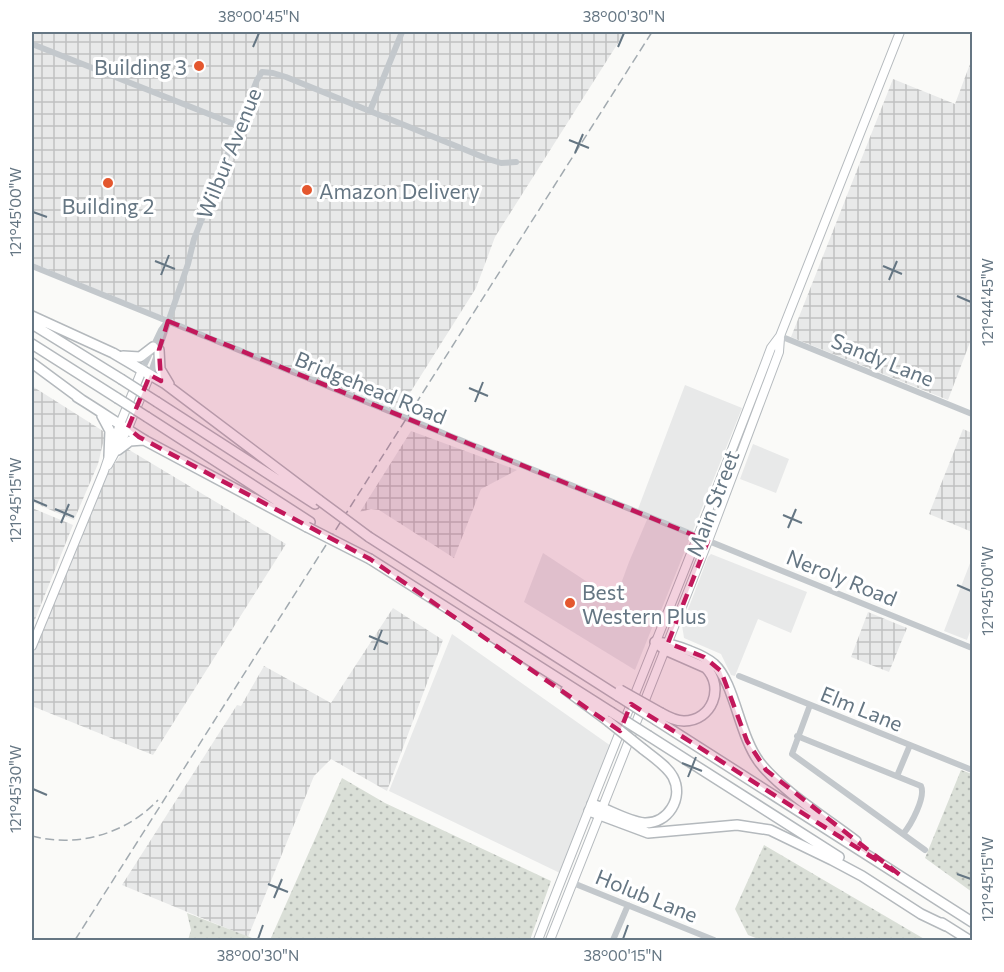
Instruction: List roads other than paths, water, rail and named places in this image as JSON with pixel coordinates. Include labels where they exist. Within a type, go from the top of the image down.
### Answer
[{"type":"highway","points":[[32,316],[112,352],[174,390],[319,504]]},
{"type":"highway","points":[[32,324],[319,504],[512,629],[658,716],[972,922]]},
{"type":"highway","points":[[32,344],[309,524],[370,559],[609,717],[649,736],[969,940]]},
{"type":"highway","points":[[112,352],[134,358],[156,349],[162,374],[174,390]]},
{"type":"highway","points":[[32,363],[101,415],[108,425],[111,437],[109,456]]},
{"type":"highway","points":[[77,397],[146,441],[245,495],[309,524]]},
{"type":"highway","points":[[118,450],[130,441],[146,441]]},
{"type":"highway","points":[[655,642],[704,657],[721,671],[747,741],[766,770],[900,875]]},
{"type":"highway","points":[[658,716],[676,720],[696,719],[706,711],[714,700],[715,693],[714,679],[706,668],[667,646]]},
{"type":"highway","points":[[590,807],[643,823],[661,819],[672,809],[675,802],[677,789],[672,775],[609,717]]},
{"type":"highway","points":[[601,811],[648,833],[737,825],[770,830],[862,876],[921,914],[946,926]]},
{"type":"main road","name":"Main Street","points":[[538,940],[655,642],[699,538],[771,348],[780,336],[900,32]]},
{"type":"main road","name":"Main Street","points":[[550,940],[708,542],[779,351],[780,336]]},
{"type":"main road","name":"Wilbur Avenue","points":[[32,646],[109,456],[146,373]]},
{"type":"main road","name":"Wilbur Avenue","points":[[104,471],[118,450],[124,426]]},
{"type":"street","points":[[370,111],[402,32]]},
{"type":"street","points":[[32,44],[239,126]]},
{"type":"street","name":"Wilbur Avenue","points":[[146,373],[168,321],[188,264],[194,239],[262,72],[286,77],[495,161],[511,164],[516,162]]},
{"type":"street","name":"Bridgehead Road","points":[[32,266],[699,538]]},
{"type":"street","name":"Sandy Lane","points":[[780,336],[972,414]]},
{"type":"street","name":"Neroly Road","points":[[699,538],[972,648]]},
{"type":"street","name":"Elm Lane","points":[[739,676],[972,770]]},
{"type":"street","points":[[810,705],[792,750],[794,757],[925,850]]},
{"type":"street","points":[[797,736],[921,786],[923,789],[910,826],[903,834]]},
{"type":"street","points":[[897,776],[910,745]]},
{"type":"street","name":"Holub Lane","points":[[573,883],[698,937],[711,939]]},
{"type":"street","points":[[613,940],[628,905]]},
{"type":"railway","points":[[75,940],[652,32]]},
{"type":"railway","points":[[32,836],[66,840],[100,835],[131,822],[158,800]]},
{"type":"place","name":"Building 3","points":[[199,66]]},
{"type":"place","name":"Building 2","points":[[108,183]]},
{"type":"place","name":"Amazon Delivery","points":[[307,190]]},
{"type":"place","name":"Best Western Plus","points":[[570,603]]}]
